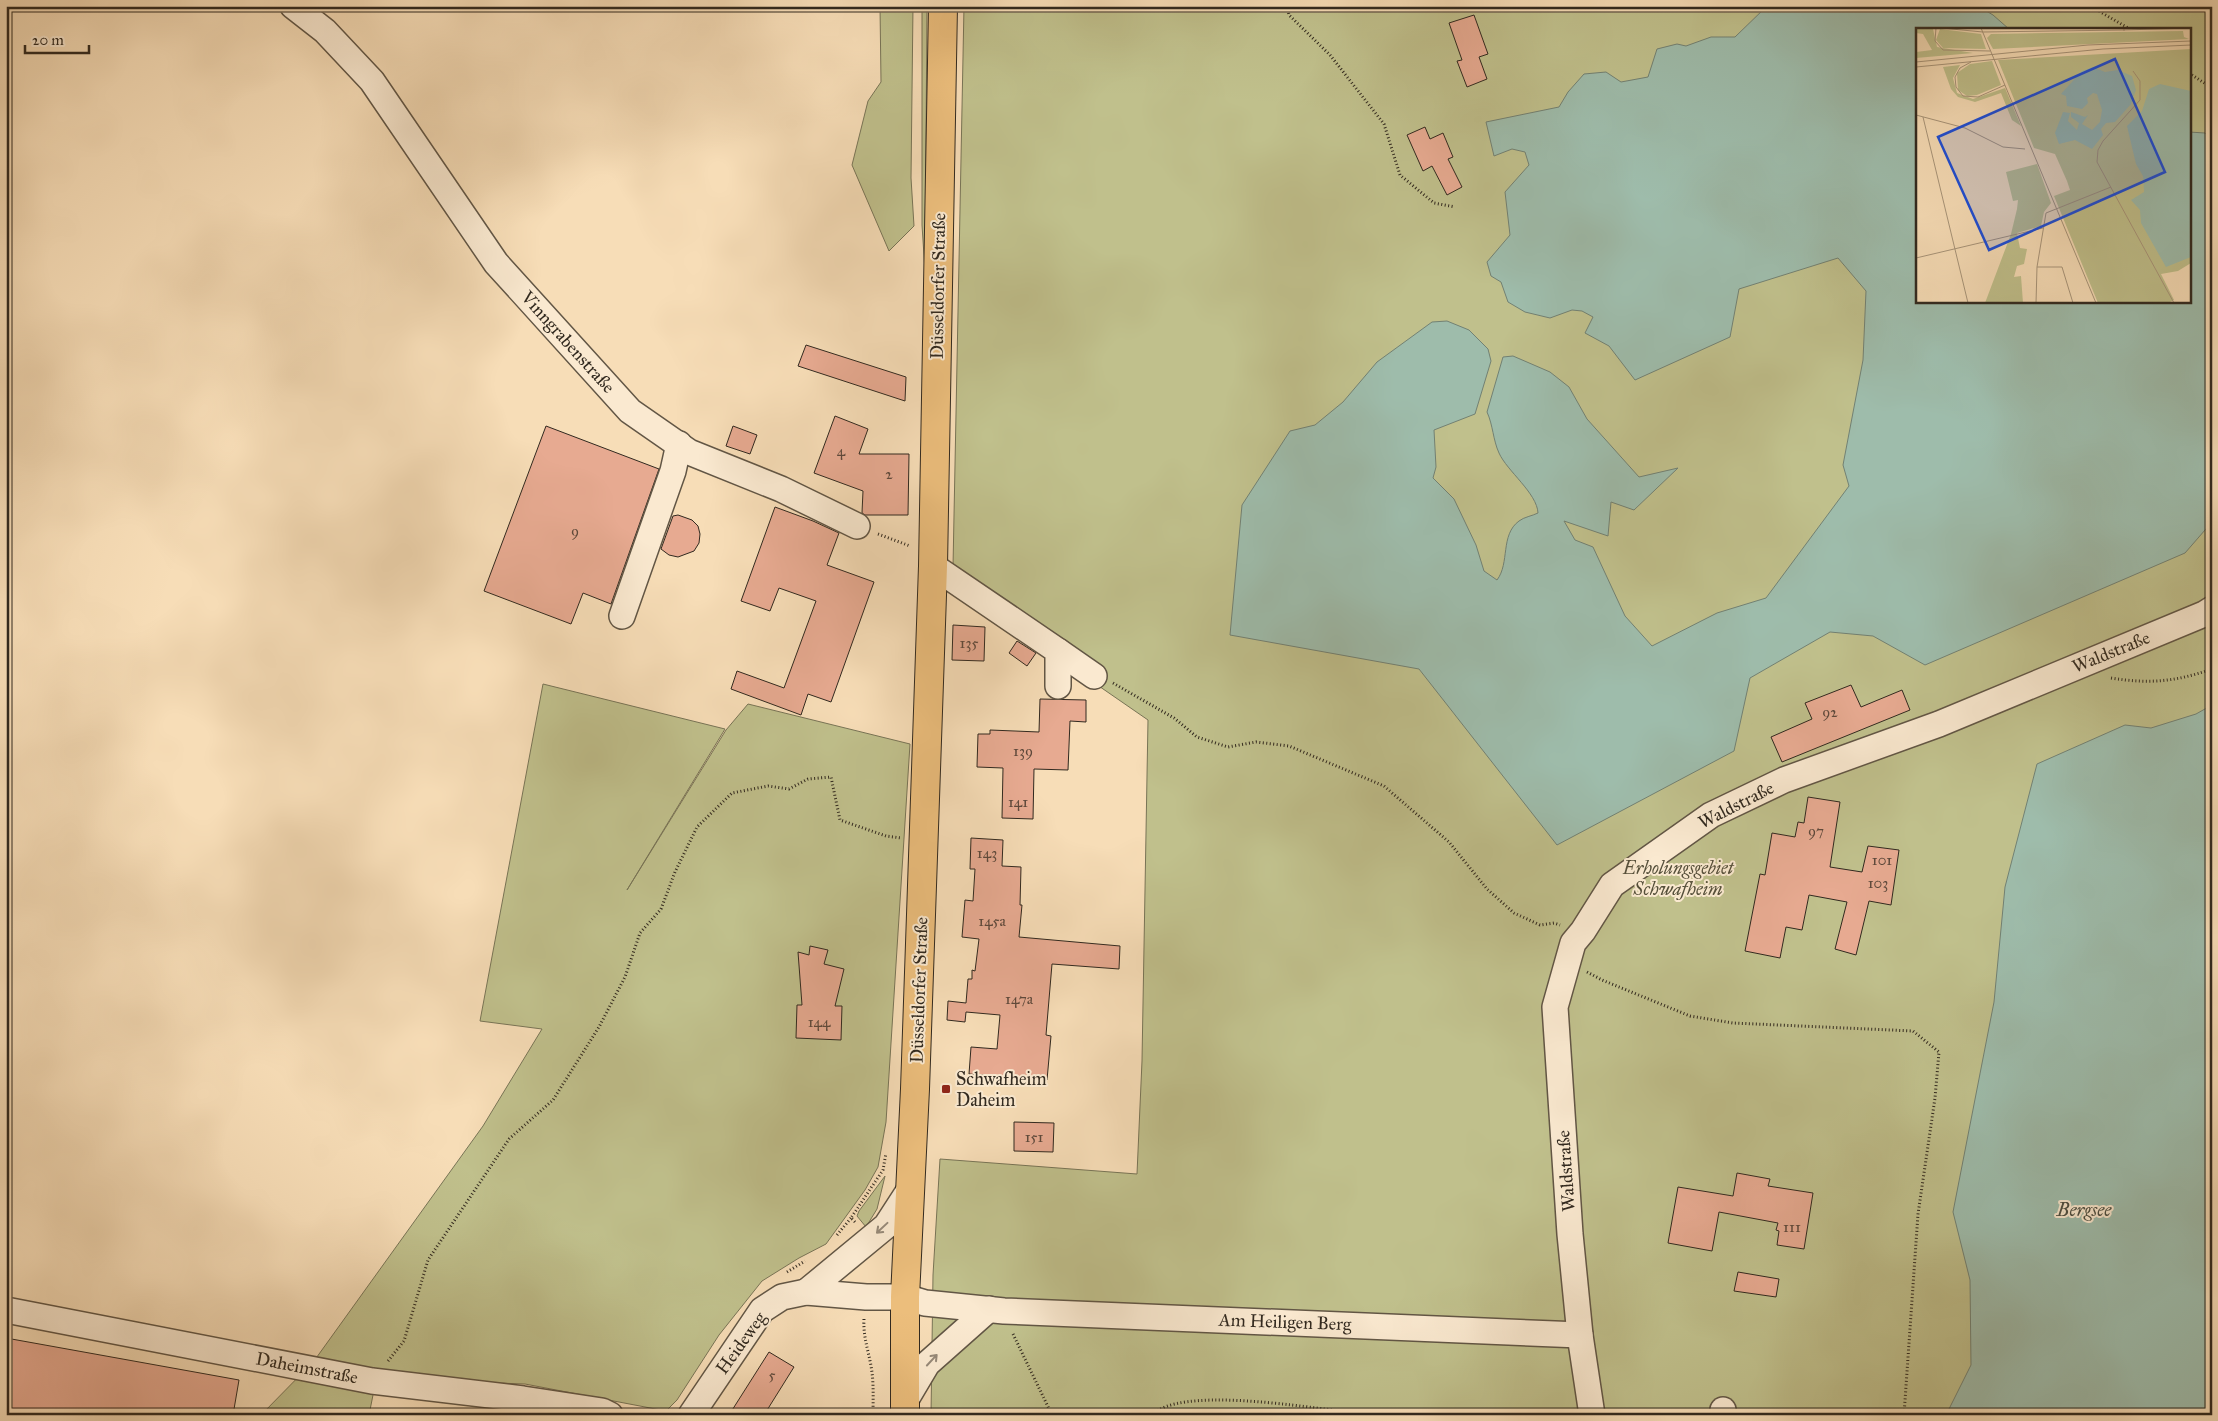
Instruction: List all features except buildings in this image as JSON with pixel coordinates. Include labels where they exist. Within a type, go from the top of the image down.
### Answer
[{"type":"main road","name":"Düsseldorfer Straße","points":[[905,1408],[905,1297],[933,566],[943,6]]},
{"type":"street","name":"Vinngrabenstraße","points":[[293,6],[325,31],[372,81],[496,263],[630,411],[689,452],[780,489],[857,526]]},
{"type":"street","points":[[622,616],[673,471],[679,444]]},
{"type":"street","points":[[933,566],[1094,676]]},
{"type":"street","name":"Waldstraße","points":[[1592,1415],[1580,1335],[1570,1234],[1554,1008],[1573,943],[1581,934],[1612,886],[1711,814],[1784,780],[1939,724],[2204,614],[2212,609]]},
{"type":"street","points":[[1058,651],[1058,686]]},
{"type":"street","name":"Heideweg","points":[[806,1292],[886,1226],[910,1189]]},
{"type":"street","name":"Heideweg","points":[[691,1415],[762,1310],[782,1297],[806,1292],[866,1297],[905,1297]]},
{"type":"street","name":"Am Heiligen Berg","points":[[905,1297],[925,1303],[989,1309],[1580,1335]]},
{"type":"street","points":[[905,1408],[927,1364],[989,1309]]},
{"type":"street","name":"Daheimstraße","points":[[6,1310],[372,1381],[523,1399],[602,1411],[610,1415]]},
{"type":"path","points":[[1287,6],[1289,15],[1330,55],[1384,124],[1400,175],[1434,203],[1455,206]]},
{"type":"path","points":[[2090,6],[2128,28]]},
{"type":"path","points":[[2190,73],[2212,88]]},
{"type":"path","points":[[857,526],[909,545],[933,566]]},
{"type":"path","points":[[2142,683],[2189,677],[2212,669]]},
{"type":"path","points":[[1094,676],[1115,684],[1174,718],[1197,737],[1228,747],[1256,742],[1289,746],[1384,786],[1449,842],[1487,889],[1514,912],[1540,925],[1554,923],[1581,934]]},
{"type":"path","points":[[372,1381],[404,1341],[428,1260],[509,1139],[553,1100],[599,1027],[625,977],[640,934],[661,909],[675,872],[697,827],[732,792],[768,786],[789,789],[808,779],[831,777],[840,820],[886,836],[904,838]]},
{"type":"path","points":[[1566,962],[1602,980],[1690,1016],[1733,1023],[1913,1031],[1939,1052],[1935,1098],[1918,1214],[1904,1415]]},
{"type":"path","points":[[866,1242],[860,1228],[850,1218],[883,1170],[886,1150]]},
{"type":"path","points":[[866,1297],[864,1338],[871,1367],[873,1415]]},
{"type":"path","points":[[1012,1332],[1052,1415]]},
{"type":"path","points":[[1152,1415],[1158,1409],[1196,1401],[1254,1400],[1333,1410],[1336,1415]]},
{"type":"green space","points":[[880,6],[913,6],[911,178],[914,226],[889,251],[852,165],[868,101],[881,82]]},
{"type":"green space","points":[[922,6],[927,6],[925,271],[922,225]]},
{"type":"green space","name":"Erholungsgebiet Schwafheim","points":[[964,6],[2212,6],[2212,1415],[931,1415],[933,1275],[940,1159],[1137,1174],[1142,1061],[1148,720],[1093,682],[953,567]]},
{"type":"green space","points":[[543,684],[725,729],[627,890],[726,730],[748,704],[910,744],[886,1122],[878,1167],[865,1190],[826,1244],[762,1281],[719,1335],[677,1400],[666,1411],[525,1384],[468,1382],[378,1370],[369,1415],[261,1415],[314,1361],[483,1126],[542,1029],[480,1021]]},
{"type":"green space","points":[[885,1176],[877,1209],[866,1227],[857,1216]]},
{"type":"water","points":[[1767,6],[1978,6],[1993,15],[2008,28],[1916,28],[1916,302],[2190,302],[2190,132],[2205,133],[2212,140],[2212,522],[2185,553],[1925,665],[1873,636],[1830,632],[1750,678],[1734,751],[1557,845],[1419,669],[1230,635],[1242,505],[1290,431],[1315,425],[1343,402],[1377,362],[1432,322],[1447,321],[1469,330],[1488,349],[1491,361],[1475,414],[1434,430],[1436,467],[1433,478],[1454,499],[1476,545],[1484,571],[1497,580],[1503,566],[1509,534],[1513,527],[1521,520],[1538,513],[1533,498],[1499,453],[1487,412],[1503,357],[1513,356],[1550,372],[1569,387],[1587,419],[1639,477],[1678,468],[1634,510],[1611,502],[1608,536],[1564,521],[1575,540],[1593,547],[1625,616],[1652,646],[1717,613],[1766,598],[1849,486],[1843,465],[1863,360],[1866,291],[1838,258],[1739,289],[1730,337],[1635,380],[1609,346],[1585,333],[1593,317],[1582,311],[1572,310],[1550,318],[1525,312],[1508,302],[1501,282],[1491,276],[1487,262],[1510,235],[1505,192],[1529,165],[1525,152],[1512,149],[1494,156],[1486,122],[1559,107],[1568,92],[1584,74],[1606,72],[1621,82],[1648,77],[1657,49],[1677,44],[1686,46],[1711,37],[1735,37]]},
{"type":"water","name":"Bergsee","points":[[2212,705],[2212,1415],[1946,1415],[1971,1365],[1970,1280],[1953,1212],[1994,1002],[2005,887],[2037,764],[2125,725],[2151,728],[2196,714]]},
{"type":"place","name":"Schwafheim Daheim","points":[[946,1089]]}]
